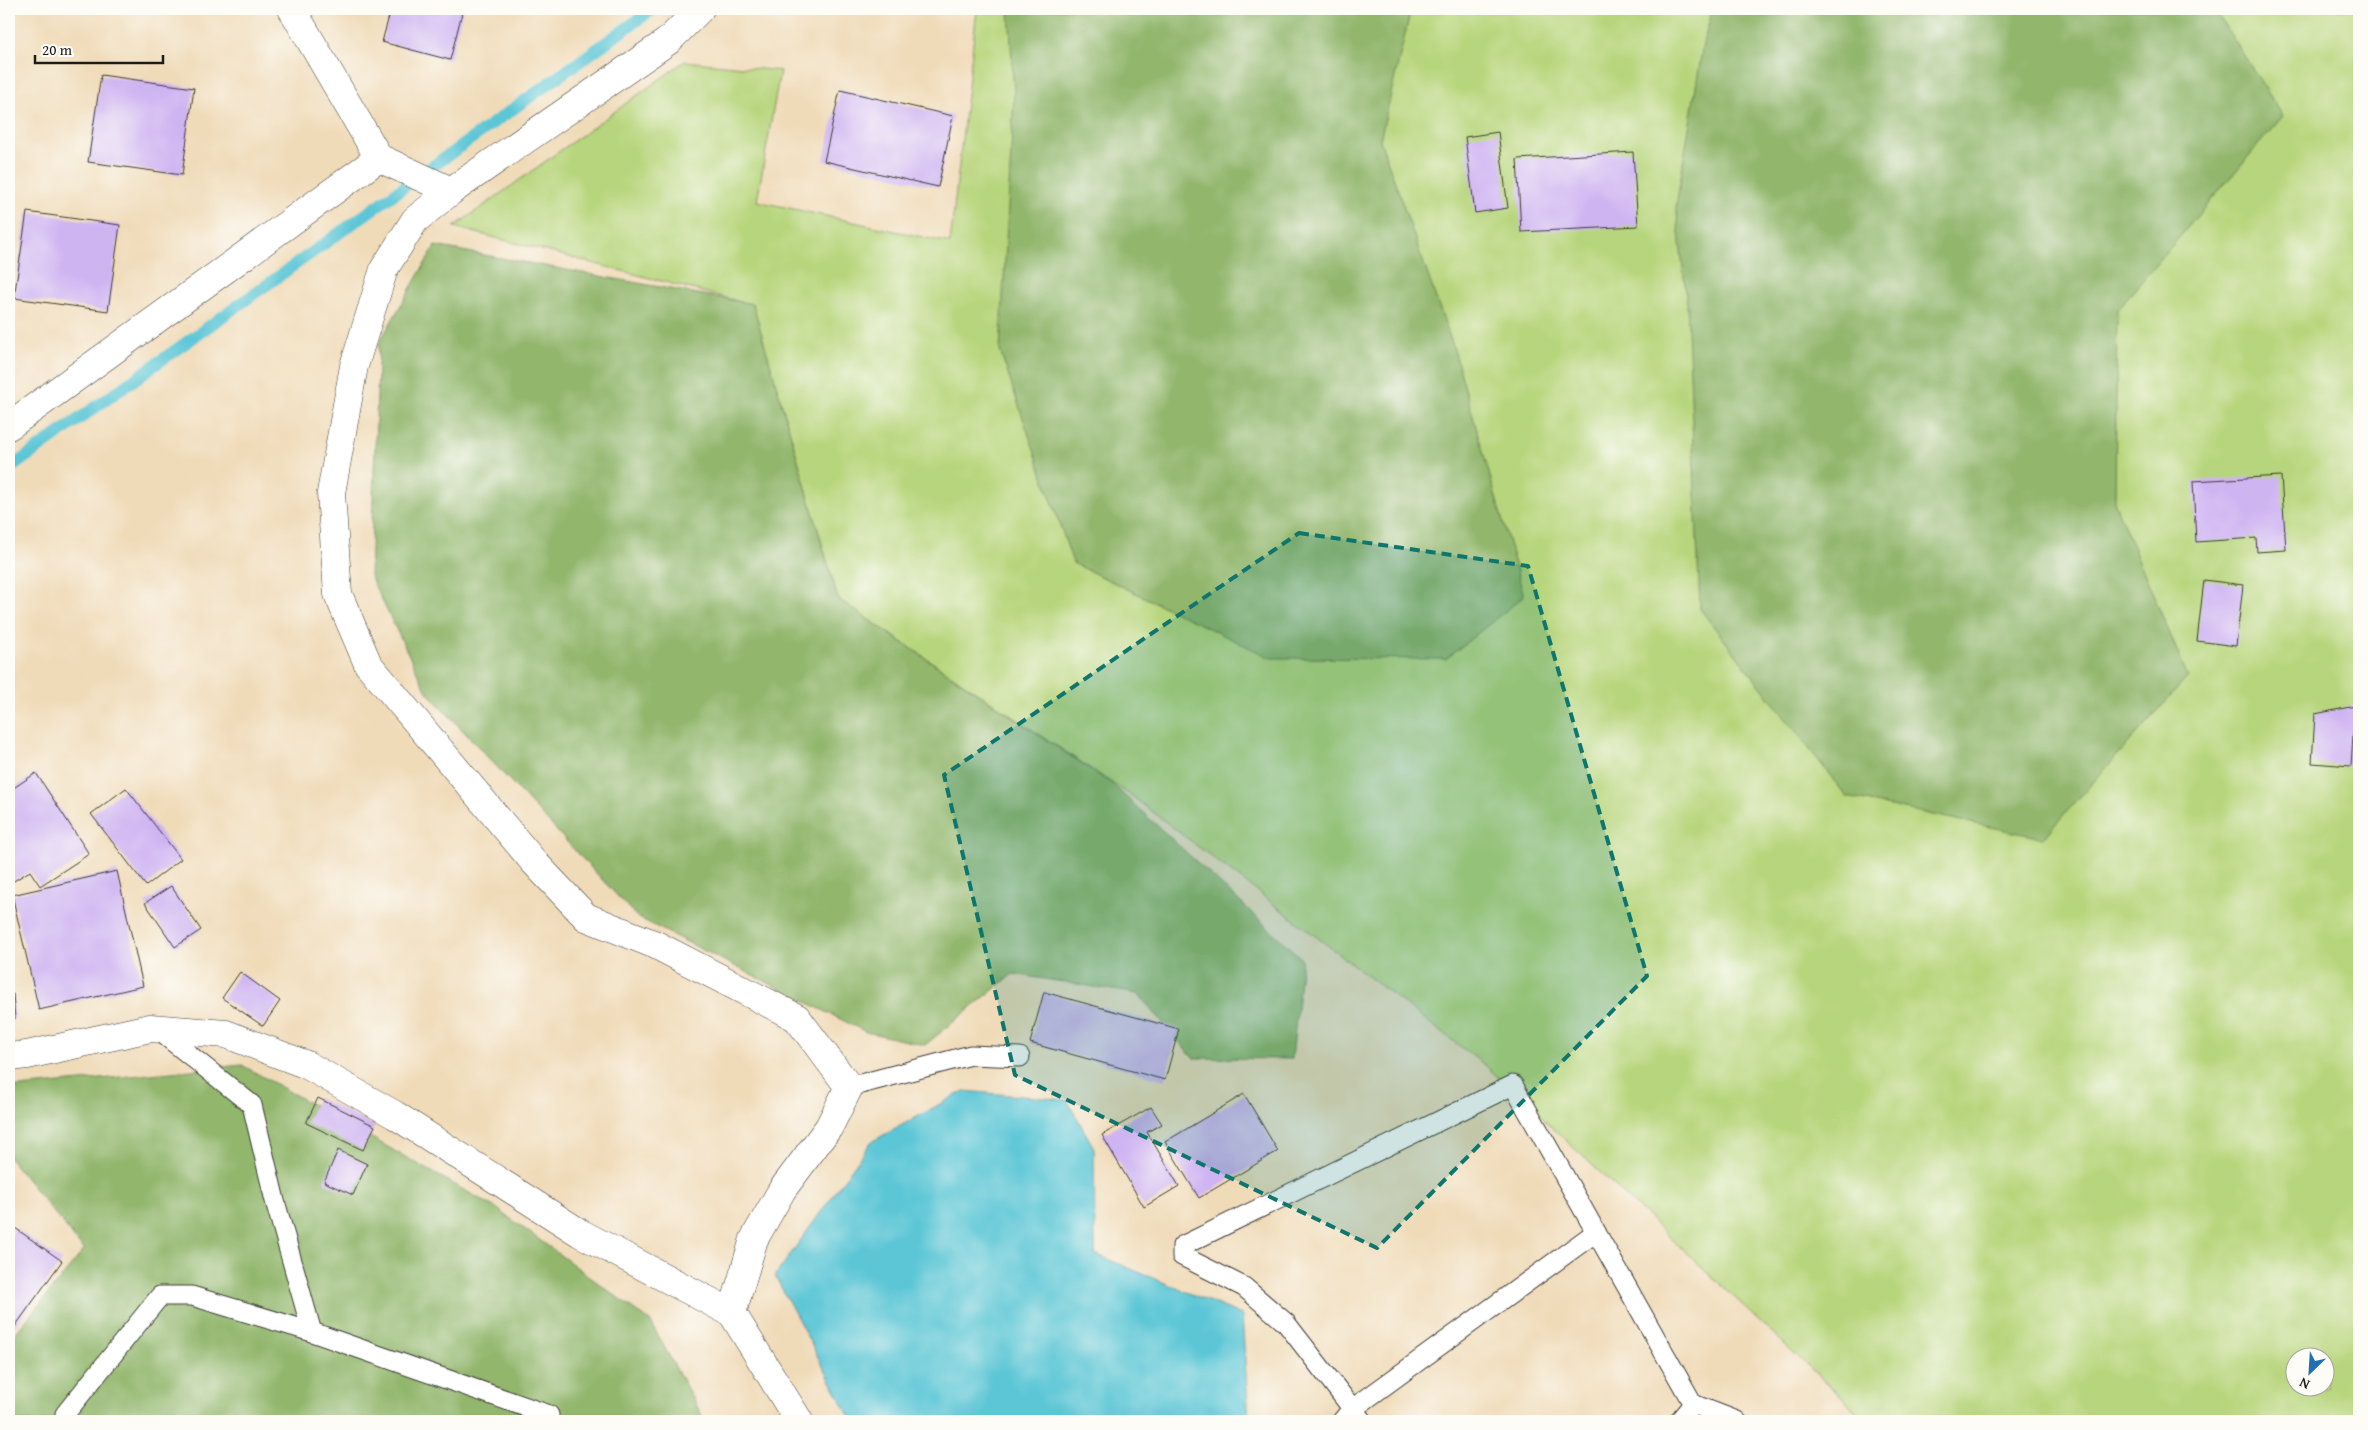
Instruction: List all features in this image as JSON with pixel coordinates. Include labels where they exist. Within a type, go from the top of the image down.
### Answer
[{"type":"street","points":[[292,9],[379,158],[451,191]]},
{"type":"street","points":[[700,9],[668,40],[451,191],[415,220],[384,269],[354,366],[330,493],[338,594],[368,664],[534,862],[586,917],[656,946],[797,1018],[848,1087],[829,1127],[782,1190],[754,1239],[732,1313]]},
{"type":"street","points":[[9,426],[379,158]]},
{"type":"street","points":[[9,1057],[27,1055],[156,1028],[226,1034],[307,1065],[395,1116],[580,1233],[732,1313],[799,1421]]},
{"type":"lane","points":[[156,1028],[252,1105],[275,1202],[312,1332]]},
{"type":"lane","points":[[848,1087],[971,1055],[1020,1057]]},
{"type":"lane","points":[[1596,1232],[1352,1418],[1286,1323],[1244,1287],[1182,1256],[1182,1246],[1513,1084],[1693,1404],[1737,1421]]},
{"type":"lane","points":[[65,1414],[160,1296],[192,1296],[312,1332],[549,1415]]},
{"type":"lane","points":[[1679,1421],[1693,1404]]},
{"type":"highlighted area","points":[[1299,533],[1528,566],[1647,976],[1377,1248],[1015,1075],[944,775]]},
{"type":"green space","points":[[977,9],[2359,9],[2359,1421],[1867,1421],[1486,1066],[1133,797],[838,599],[753,305],[454,227],[685,61],[780,71],[757,201],[950,243]]},
{"type":"green space","points":[[1009,9],[1411,9],[1380,140],[1453,346],[1524,596],[1446,659],[1271,658],[1073,563],[1000,351],[1014,96]]},
{"type":"green space","points":[[1713,9],[2214,9],[2283,116],[2117,310],[2115,504],[2188,677],[2043,838],[1847,797],[1700,609],[1687,304],[1676,206],[1703,44]]},
{"type":"green space","points":[[435,246],[753,304],[838,599],[1112,784],[1302,959],[1292,1059],[1193,1058],[1138,994],[1013,974],[925,1045],[866,1032],[637,917],[427,692],[370,576],[379,343]]},
{"type":"green space","points":[[242,1065],[496,1208],[650,1321],[705,1421],[9,1421],[9,1341],[84,1250],[9,1157],[9,1088]]},
{"type":"water","points":[[964,1091],[1067,1100],[1094,1148],[1095,1254],[1242,1315],[1249,1421],[852,1421],[775,1276],[871,1142]]},
{"type":"building","points":[[391,9],[463,9],[450,60],[382,42]]},
{"type":"building","points":[[872,9],[928,9],[927,13]]},
{"type":"building","points":[[101,75],[194,88],[182,175],[88,162]]},
{"type":"building","points":[[840,90],[953,116],[938,187],[824,161]]},
{"type":"building","points":[[1498,132],[1508,208],[1475,213],[1465,137]]},
{"type":"building","points":[[1633,152],[1638,226],[1521,232],[1517,159]]},
{"type":"building","points":[[27,212],[120,225],[108,311],[14,298]]},
{"type":"building","points":[[2281,476],[2286,550],[2257,552],[2256,538],[2196,542],[2193,481]]},
{"type":"building","points":[[2204,580],[2243,585],[2236,646],[2197,641]]},
{"type":"building","points":[[2355,706],[2351,766],[2312,763],[2315,714]]},
{"type":"building","points":[[36,773],[89,854],[40,886],[30,871],[9,884],[9,791]]},
{"type":"building","points":[[126,788],[181,859],[146,886],[91,814]]},
{"type":"building","points":[[117,871],[143,986],[39,1010],[12,895]]},
{"type":"building","points":[[171,886],[201,930],[175,947],[145,903]]},
{"type":"building","points":[[240,972],[280,1001],[263,1026],[222,998]]},
{"type":"building","points":[[1044,992],[1179,1029],[1165,1080],[1030,1043]]},
{"type":"building","points":[[9,994],[13,994],[15,1019],[9,1019]]},
{"type":"building","points":[[1244,1094],[1278,1151],[1199,1198],[1165,1142]]},
{"type":"building","points":[[318,1098],[375,1126],[363,1150],[306,1123]]},
{"type":"building","points":[[1151,1107],[1162,1124],[1147,1132],[1179,1186],[1144,1207],[1102,1135]]},
{"type":"building","points":[[338,1150],[367,1164],[353,1195],[324,1182]]},
{"type":"building","points":[[15,1228],[62,1261],[11,1332],[9,1330],[9,1237]]},
{"type":"waterway","points":[[9,469],[653,9]]}]
